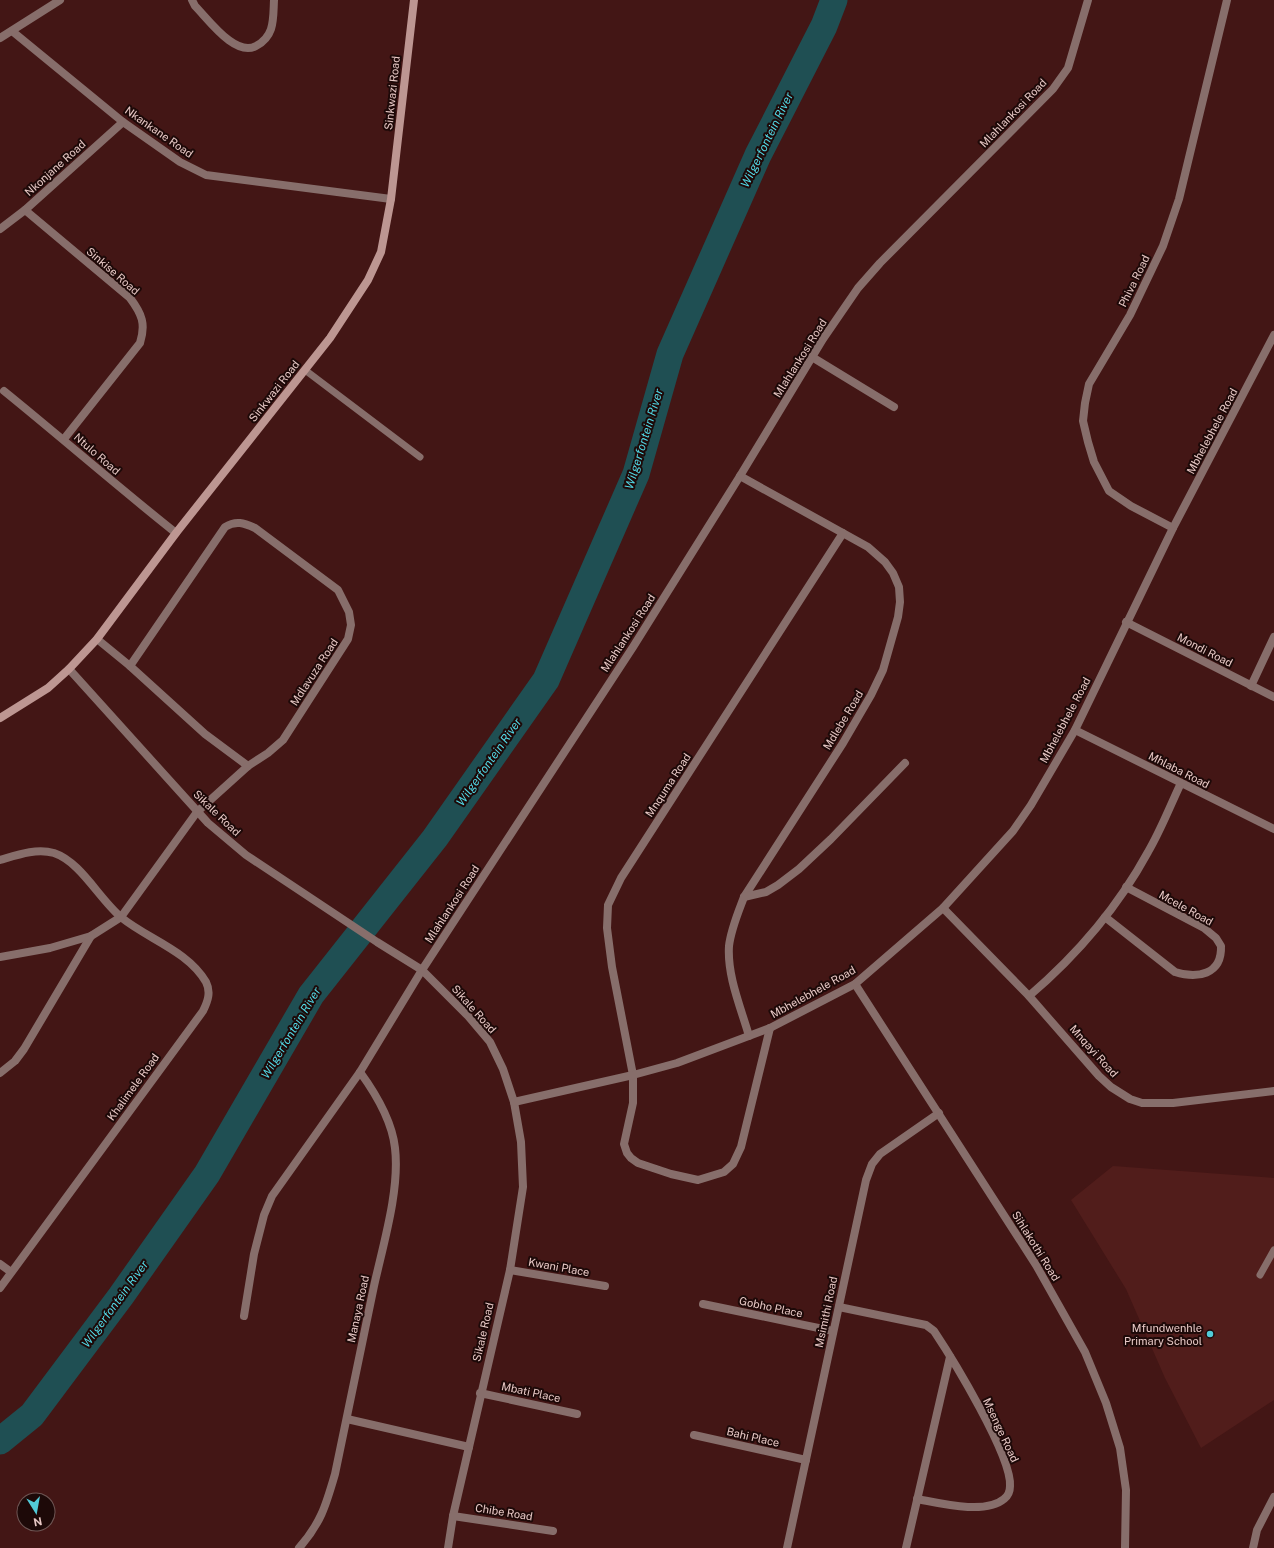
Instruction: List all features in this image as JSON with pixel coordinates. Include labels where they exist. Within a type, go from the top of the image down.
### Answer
[{"type":"street","points":[[0,38],[60,0]]},
{"type":"street","points":[[192,0],[195,6],[230,42],[246,49],[254,48],[268,38],[271,30],[274,0]]},
{"type":"street","name":"Sinkwazi Road","points":[[0,718],[48,688],[69,669],[97,639],[176,533],[330,338],[368,280],[381,252],[392,199],[414,0]]},
{"type":"street","name":"Mlahlankosi Road","points":[[244,1316],[254,1254],[264,1215],[272,1196],[360,1072],[422,970],[633,647],[740,476],[812,357],[858,288],[880,263],[1053,89],[1068,68],[1088,0]]},
{"type":"street","name":"Phiva Road","points":[[1173,528],[1131,506],[1109,491],[1094,462],[1083,421],[1089,384],[1130,315],[1163,246],[1179,199],[1227,0]]},
{"type":"street","name":"Nkankane Road","points":[[12,31],[123,122],[180,162],[206,175],[392,199]]},
{"type":"street","name":"Nkonjane Road","points":[[0,229],[25,210],[123,122]]},
{"type":"street","name":"Sinkise Road","points":[[25,210],[130,298],[138,308],[144,324],[140,344],[64,439]]},
{"type":"street","name":"Mbhelebhele Road","points":[[514,1102],[633,1075],[677,1063],[770,1028],[855,984],[943,908],[1013,831],[1031,805],[1075,730],[1126,622],[1173,528],[1274,334]]},
{"type":"street","points":[[812,357],[894,407]]},
{"type":"street","name":"Ntulo Road","points":[[4,391],[176,533]]},
{"type":"street","name":"Mdlebe Road","points":[[740,476],[868,547],[885,562],[893,573],[899,587],[900,602],[898,617],[883,670],[871,695],[843,743],[744,897],[732,930],[729,962],[749,1036]]},
{"type":"street","name":"Mdlavuza Road","points":[[0,957],[50,948],[91,936],[121,917],[197,812],[248,766],[268,753],[283,740],[348,639],[351,625],[349,612],[338,590],[255,528],[244,523],[231,523],[225,527],[130,666]]},
{"type":"street","name":"Mnquma Road","points":[[633,1075],[612,967],[607,928],[608,906],[621,878],[843,533]]},
{"type":"street","name":"Mondi Road","points":[[1126,622],[1274,697]]},
{"type":"street","points":[[1251,686],[1274,637]]},
{"type":"street","points":[[97,639],[130,666],[198,728],[248,766]]},
{"type":"street","name":"Sikale Road","points":[[69,669],[197,812],[246,855],[422,970],[468,1016],[490,1042],[503,1068],[514,1102],[521,1142],[523,1187],[510,1270],[480,1393],[470,1446],[453,1516],[448,1548]]},
{"type":"street","name":"Mhlaba Road","points":[[1075,730],[1274,829]]},
{"type":"street","points":[[744,897],[766,892],[778,886],[799,869],[831,839],[905,763]]},
{"type":"street","points":[[1029,996],[1076,953],[1105,917],[1149,851],[1181,783]]},
{"type":"street","name":"Khalimele Road","points":[[0,860],[23,853],[39,851],[54,853],[69,861],[121,917],[186,960],[206,982],[209,998],[203,1011],[0,1288]]},
{"type":"street","name":"Mcele Road","points":[[1105,917],[1175,972],[1185,975],[1209,972],[1219,962],[1221,946],[1216,938],[1204,928],[1126,887]]},
{"type":"street","name":"Mnqayi Road","points":[[943,908],[1029,996],[1099,1076],[1130,1099],[1142,1103],[1173,1103],[1274,1091]]},
{"type":"street","points":[[0,1073],[15,1061],[24,1049],[91,936]]},
{"type":"street","name":"Sihlakothi Road","points":[[855,984],[1036,1265],[1085,1352],[1106,1403],[1120,1448],[1126,1490],[1125,1548]]},
{"type":"street","name":"Mbhelebhele Road","points":[[633,1075],[632,1103],[625,1132],[624,1144],[630,1158],[638,1163],[672,1174],[698,1180],[711,1177],[724,1172],[733,1164],[741,1147],[770,1028]]},
{"type":"street","name":"Manaya Road","points":[[299,1548],[312,1534],[324,1510],[347,1419],[390,1216],[395,1173],[395,1148],[391,1128],[382,1107],[360,1072]]},
{"type":"street","name":"Msimithi Road","points":[[787,1548],[866,1180],[872,1164],[894,1144],[939,1113]]},
{"type":"street","points":[[0,1264],[11,1272]]},
{"type":"street","name":"Kwani Place","points":[[510,1270],[605,1286]]},
{"type":"street","name":"Gobho Place","points":[[704,1304],[833,1331]]},
{"type":"street","name":"Msenge Road","points":[[839,1307],[926,1325],[934,1331],[950,1357],[1004,1457],[1009,1475],[1010,1486],[1009,1494],[1004,1500],[982,1507],[964,1506],[917,1499]]},
{"type":"street","points":[[906,1548],[950,1357]]},
{"type":"street","name":"Mbati Place","points":[[480,1393],[577,1414]]},
{"type":"street","points":[[347,1419],[470,1446]]},
{"type":"street","name":"Bahi Place","points":[[694,1435],[806,1460]]},
{"type":"street","points":[[1253,1548],[1257,1530],[1274,1498]]},
{"type":"street","name":"Chibe Road","points":[[453,1516],[553,1531]]},
{"type":"lane","points":[[305,370],[420,457]]},
{"type":"lane","points":[[1260,1274],[1274,1250]]},
{"type":"shaded area","name":"Mfundwenhle Primary School","points":[[1113,1166],[1274,1178],[1274,1400],[1201,1448],[1165,1378],[1126,1289],[1071,1200]]},
{"type":"waterway","name":"Wilgerfontein River","points":[[0,1441],[32,1415],[121,1296],[207,1174],[311,995],[435,838],[546,680],[636,474],[670,354],[758,155],[824,26],[834,0]]},
{"type":"place","name":"Mfundwenhle Primary School","points":[[1210,1334]]}]
